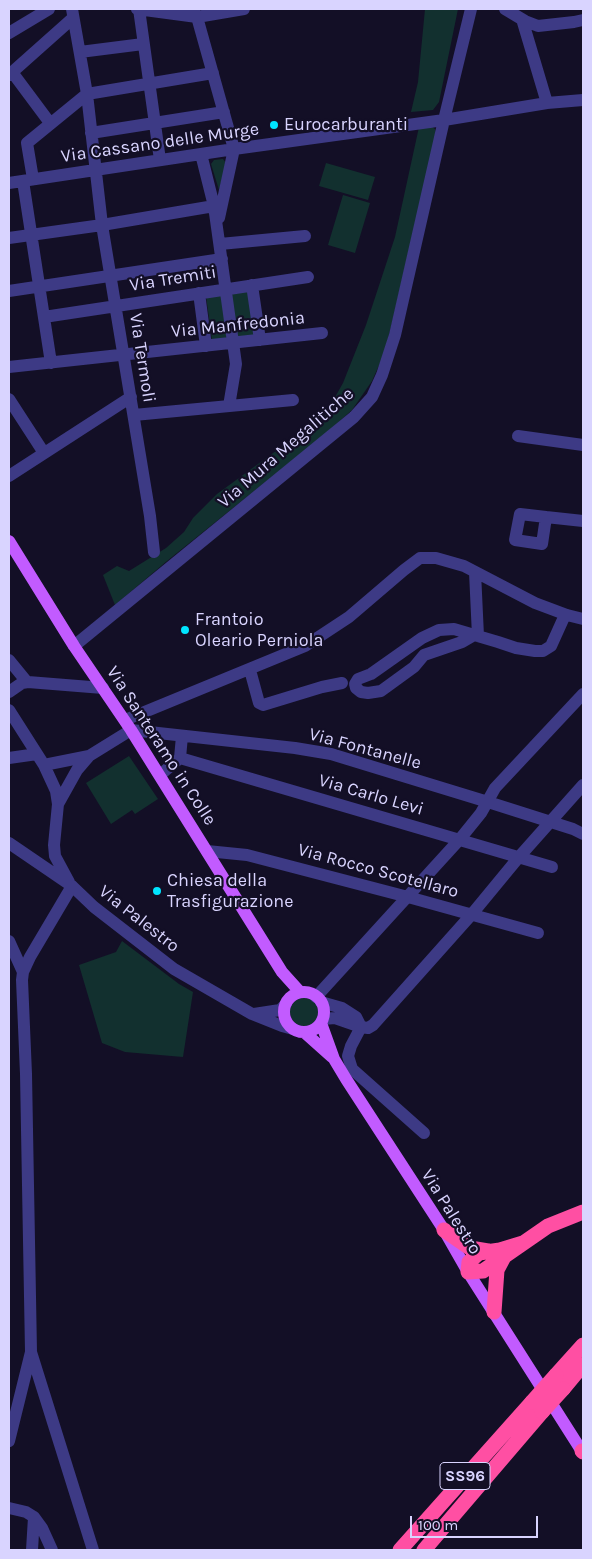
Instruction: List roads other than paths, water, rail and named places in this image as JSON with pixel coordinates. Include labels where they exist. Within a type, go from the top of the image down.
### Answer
[{"type":"highway","points":[[522,1243],[500,1250],[479,1253],[469,1262],[468,1272],[483,1271],[548,1226],[583,1212]]},
{"type":"highway","points":[[444,1230],[470,1248],[490,1251]]},
{"type":"highway","points":[[494,1312],[497,1270],[505,1255]]},
{"type":"highway","name":"SS96","points":[[424,1550],[537,1407],[556,1375],[583,1345]]},
{"type":"highway","name":"SS96","points":[[400,1550],[537,1407],[563,1388],[583,1365]]},
{"type":"main road","name":"Via Santeramo in Colle","points":[[9,541],[74,646],[104,688],[160,775],[282,972]]},
{"type":"main road","points":[[282,972],[300,992]]},
{"type":"main road","points":[[282,972],[287,1002],[284,1015],[289,1025],[298,1030],[316,1028],[322,1021],[323,1007],[319,999],[306,992],[300,992],[291,997],[287,1002]]},
{"type":"main road","name":"Via Palestro","points":[[322,1021],[334,1059],[583,1452]]},
{"type":"main road","name":"Via Palestro","points":[[298,1030],[334,1059]]},
{"type":"street","points":[[9,32],[49,9]]},
{"type":"street","points":[[160,160],[138,9],[195,13],[244,9]]},
{"type":"street","name":"Via Mura Megalitiche","points":[[74,646],[354,417],[372,397],[396,335],[471,9]]},
{"type":"street","points":[[505,9],[533,24],[544,26],[583,20]]},
{"type":"street","points":[[50,124],[11,74],[73,13]]},
{"type":"street","name":"Via Termoli","points":[[73,13],[88,94],[102,225],[134,415],[154,552]]},
{"type":"street","points":[[195,13],[234,149],[217,227]]},
{"type":"street","points":[[522,19],[547,103]]},
{"type":"street","points":[[80,52],[143,44]]},
{"type":"street","points":[[51,363],[32,235],[26,143],[88,94],[213,73]]},
{"type":"street","name":"Via Cassano delle Murge","points":[[9,183],[444,120],[547,103],[583,100]]},
{"type":"street","points":[[91,133],[224,112]]},
{"type":"street","points":[[201,154],[214,206],[236,364],[229,406]]},
{"type":"street","points":[[9,238],[214,206]]},
{"type":"street","points":[[220,244],[305,236]]},
{"type":"street","points":[[9,291],[222,259]]},
{"type":"street","name":"Via Tremiti","points":[[44,317],[308,277]]},
{"type":"street","points":[[252,285],[260,340]]},
{"type":"street","points":[[199,293],[206,346]]},
{"type":"street","name":"Via Manfredonia","points":[[9,367],[322,333]]},
{"type":"street","points":[[9,476],[131,397]]},
{"type":"street","points":[[9,399],[44,453]]},
{"type":"street","points":[[134,415],[293,400]]},
{"type":"street","points":[[518,436],[583,445]]},
{"type":"street","points":[[546,517],[583,521]]},
{"type":"street","points":[[58,804],[77,770],[89,756],[128,725],[305,646],[323,636],[420,558],[446,560],[475,572],[535,603],[565,614],[583,618]]},
{"type":"street","points":[[475,572],[476,636]]},
{"type":"street","points":[[250,670],[259,703],[263,705],[322,687],[342,683],[357,683],[422,638],[439,630],[454,629],[516,648],[535,652],[542,651],[551,646],[565,614]]},
{"type":"street","points":[[357,683],[361,692],[381,691],[414,667],[424,654],[476,636]]},
{"type":"street","points":[[9,660],[27,682]]},
{"type":"street","points":[[9,692],[27,682],[104,688]]},
{"type":"street","points":[[361,1026],[356,1017],[342,1008],[319,999],[460,839],[488,802],[495,788],[583,694]]},
{"type":"street","points":[[9,710],[41,760],[56,791],[58,804],[54,845],[55,856],[72,886],[30,957],[24,972],[22,988],[26,1074],[32,1352],[9,1441]]},
{"type":"street","name":"Via Fontanelle","points":[[128,725],[182,736],[295,748],[331,754],[488,802],[583,834]]},
{"type":"street","points":[[160,775],[180,758],[182,736]]},
{"type":"street","points":[[9,758],[41,760],[89,756]]},
{"type":"street","name":"Via Carlo Levi","points":[[180,758],[552,867]]},
{"type":"street","points":[[322,1021],[335,1018],[368,1028],[373,1025],[583,785]]},
{"type":"street","name":"Via Palestro","points":[[9,843],[72,886],[94,906],[174,969],[252,1014],[298,1030]]},
{"type":"street","name":"Via Rocco Scotellaro","points":[[207,851],[247,855],[538,933]]},
{"type":"street","points":[[9,941],[24,972]]},
{"type":"street","points":[[252,1014],[280,1010],[287,1002]]},
{"type":"street","points":[[361,1026],[348,1056],[352,1069],[424,1133]]},
{"type":"street","points":[[32,1352],[93,1550]]},
{"type":"street","points":[[9,1508],[26,1512],[34,1517],[42,1528],[52,1550]]},
{"type":"street","points":[[32,1550],[34,1517]]},
{"type":"place","name":"Eurocarburanti","points":[[274,125]]},
{"type":"place","name":"Frantoio Oleario Perniola","points":[[185,630]]},
{"type":"place","name":"Chiesa della Trasfigurazione","points":[[157,891]]}]
